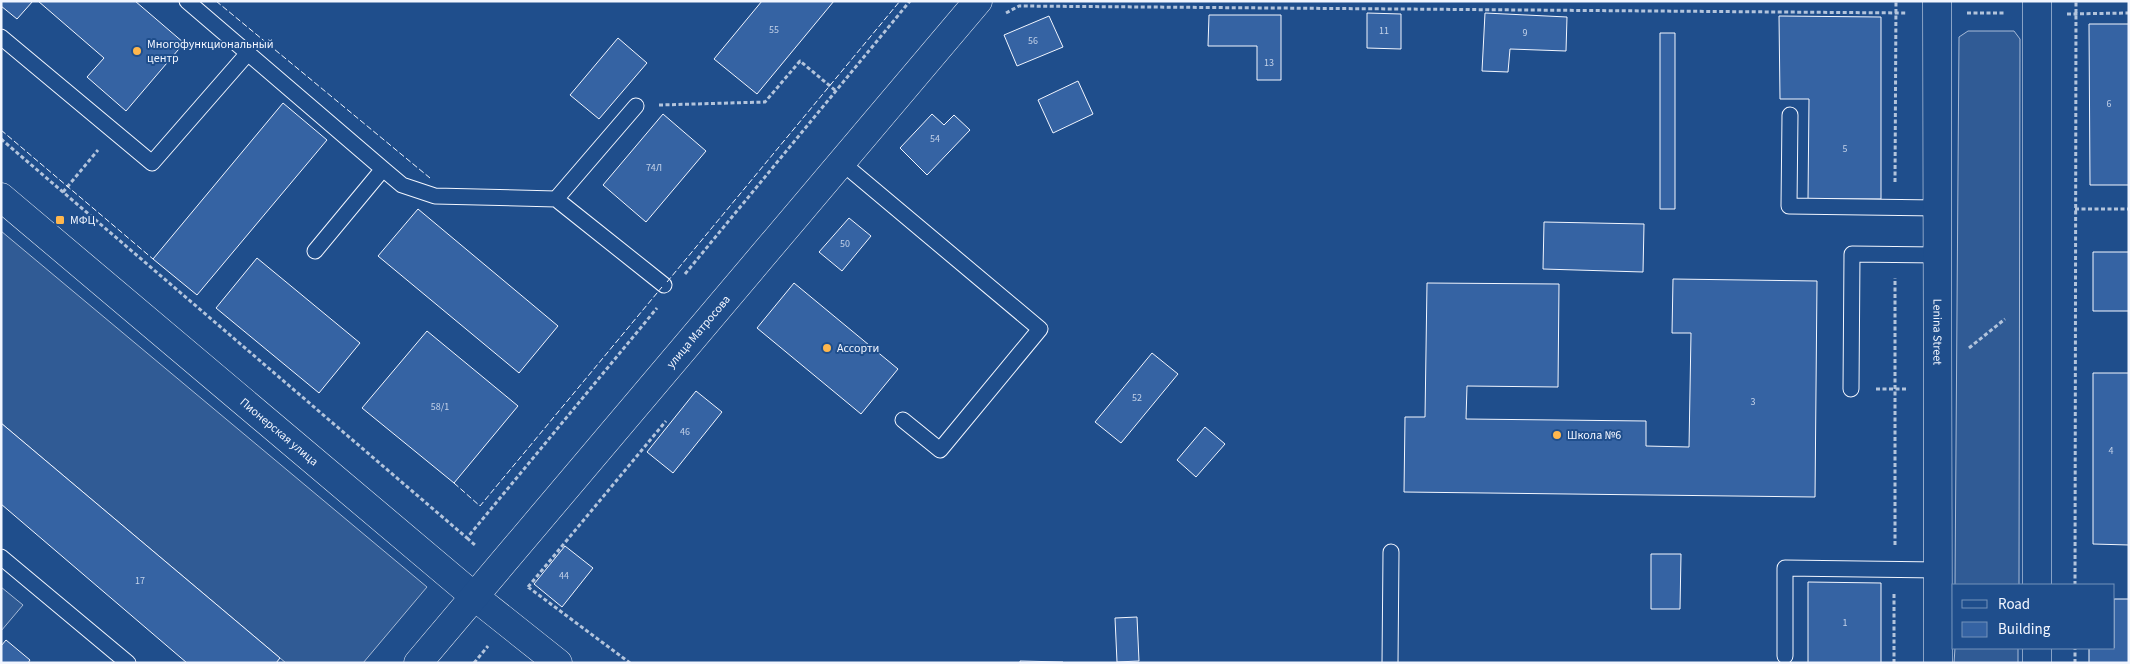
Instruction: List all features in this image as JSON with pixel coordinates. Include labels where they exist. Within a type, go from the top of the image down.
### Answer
[{"type":"street","name":"улица Матросова","points":[[418,663],[978,1]]},
{"type":"street","name":"Lenina Street","points":[[1937,7],[1938,663]]},
{"type":"street","points":[[2037,584],[2038,7]]},
{"type":"street","name":"Пионерская улица","points":[[1,197],[475,597],[558,663]]},
{"type":"street","points":[[2037,649],[2037,663]]},
{"type":"lane","points":[[187,1],[402,185],[435,196],[556,199],[664,286]]},
{"type":"lane","points":[[1,36],[152,163],[248,53]]},
{"type":"lane","points":[[556,199],[636,106]]},
{"type":"lane","points":[[1790,115],[1789,206],[1937,208]]},
{"type":"lane","points":[[841,162],[1040,329],[940,450],[903,420]]},
{"type":"lane","points":[[315,251],[383,169]]},
{"type":"lane","points":[[1850,389],[1852,254],[1937,255]]},
{"type":"lane","points":[[1390,663],[1391,552]]},
{"type":"lane","points":[[1,558],[128,663]]},
{"type":"lane","points":[[1785,656],[1786,568],[1938,570]]},
{"type":"path","points":[[683,276],[910,1]]},
{"type":"path","points":[[1895,207],[1896,1]]},
{"type":"path","points":[[2075,584],[2076,1]]},
{"type":"path","points":[[1018,6],[1896,13],[1937,7],[2038,7],[2076,14],[2129,13]]},
{"type":"path","points":[[636,106],[765,102],[800,61],[836,92]]},
{"type":"path","points":[[63,192],[114,131]]},
{"type":"path","points":[[1,139],[467,538],[630,663]]},
{"type":"path","points":[[2075,209],[2129,209]]},
{"type":"path","points":[[1894,663],[1895,254]]},
{"type":"path","points":[[1895,389],[1920,389],[2075,263]]},
{"type":"path","points":[[467,538],[658,307]]},
{"type":"path","points":[[474,663],[492,642]]},
{"type":"path","points":[[2075,649],[2075,663]]},
{"type":"shaded area","points":[[1968,31],[2014,31],[2020,39],[2019,584],[1955,584],[1959,37]]},
{"type":"shaded area","points":[[1,231],[427,587],[363,663],[286,663],[1,423]]},
{"type":"shaded area","points":[[1,587],[23,605],[1,631]]},
{"type":"shaded area","points":[[1955,649],[2018,649],[2018,663],[1954,663]]},
{"type":"building","points":[[1,1],[33,1],[17,19],[1,6]]},
{"type":"building","name":"Многофункциональный центр","points":[[38,1],[135,1],[184,43],[126,111],[87,77],[104,58]]},
{"type":"building","points":[[762,1],[834,1],[757,94],[714,59]]},
{"type":"building","points":[[1367,13],[1401,14],[1401,49],[1367,48]]},
{"type":"building","points":[[1485,13],[1567,17],[1566,51],[1510,49],[1508,72],[1482,71]]},
{"type":"building","points":[[1209,15],[1281,15],[1281,80],[1257,80],[1257,46],[1208,46]]},
{"type":"building","points":[[1049,16],[1063,47],[1017,66],[1004,35]]},
{"type":"building","points":[[1779,16],[1881,17],[1881,199],[1808,199],[1809,99],[1780,99]]},
{"type":"building","points":[[2089,24],[2129,24],[2129,185],[2090,185]]},
{"type":"building","points":[[1660,33],[1675,33],[1675,209],[1660,209]]},
{"type":"building","points":[[618,38],[647,63],[599,119],[570,95]]},
{"type":"building","points":[[1078,81],[1093,114],[1053,133],[1038,100]]},
{"type":"building","points":[[283,103],[327,140],[197,295],[153,259]]},
{"type":"building","points":[[663,114],[706,151],[646,222],[603,185]]},
{"type":"building","points":[[932,114],[944,125],[954,115],[970,130],[927,175],[900,148]]},
{"type":"building","points":[[418,209],[558,326],[519,373],[378,256]]},
{"type":"building","points":[[849,218],[871,236],[842,271],[819,252]]},
{"type":"building","points":[[1544,222],[1644,224],[1643,272],[1543,269]]},
{"type":"building","points":[[2093,252],[2129,252],[2129,311],[2093,311]]},
{"type":"building","points":[[257,258],[360,343],[319,393],[216,308]]},
{"type":"building","points":[[1673,279],[1817,281],[1815,497],[1404,492],[1405,417],[1425,417],[1427,283],[1559,284],[1558,387],[1467,386],[1466,419],[1646,421],[1646,446],[1689,447],[1691,333],[1672,333]]},
{"type":"building","name":"Ассорти","points":[[794,283],[898,369],[861,414],[757,328]]},
{"type":"building","points":[[427,331],[518,406],[454,483],[362,408]]},
{"type":"building","points":[[1152,353],[1178,374],[1121,443],[1095,422]]},
{"type":"building","points":[[2093,373],[2129,373],[2129,545],[2093,544]]},
{"type":"building","points":[[696,391],[722,412],[673,473],[647,452]]},
{"type":"building","points":[[1,423],[280,658],[276,663],[187,663],[1,504]]},
{"type":"building","points":[[1205,427],[1225,444],[1196,477],[1177,460]]},
{"type":"building","points":[[565,546],[593,568],[562,607],[534,584]]},
{"type":"building","points":[[1651,554],[1681,554],[1680,609],[1651,609]]},
{"type":"building","points":[[1808,582],[1881,583],[1881,663],[1808,663]]},
{"type":"building","points":[[2115,599],[2129,599],[2129,663],[2089,663],[2089,649],[2115,649]]},
{"type":"building","points":[[1137,617],[1139,661],[1117,662],[1115,618]]},
{"type":"building","points":[[6,640],[30,660],[28,663],[1,663],[1,646]]},
{"type":"building","points":[[1020,661],[1063,662],[1063,663],[1020,663]]},
{"type":"fence","points":[[216,1],[430,178]]},
{"type":"fence","points":[[667,282],[900,1]]},
{"type":"fence","points":[[1,130],[153,259]]},
{"type":"fence","points":[[454,483],[480,506],[662,287]]},
{"type":"place","name":"Многофункциональный центр","points":[[137,51]]},
{"type":"place","name":"МФЦ","points":[[60,220]]},
{"type":"place","name":"Ассорти","points":[[827,348]]},
{"type":"place","name":"Школа №6","points":[[1557,435]]}]
